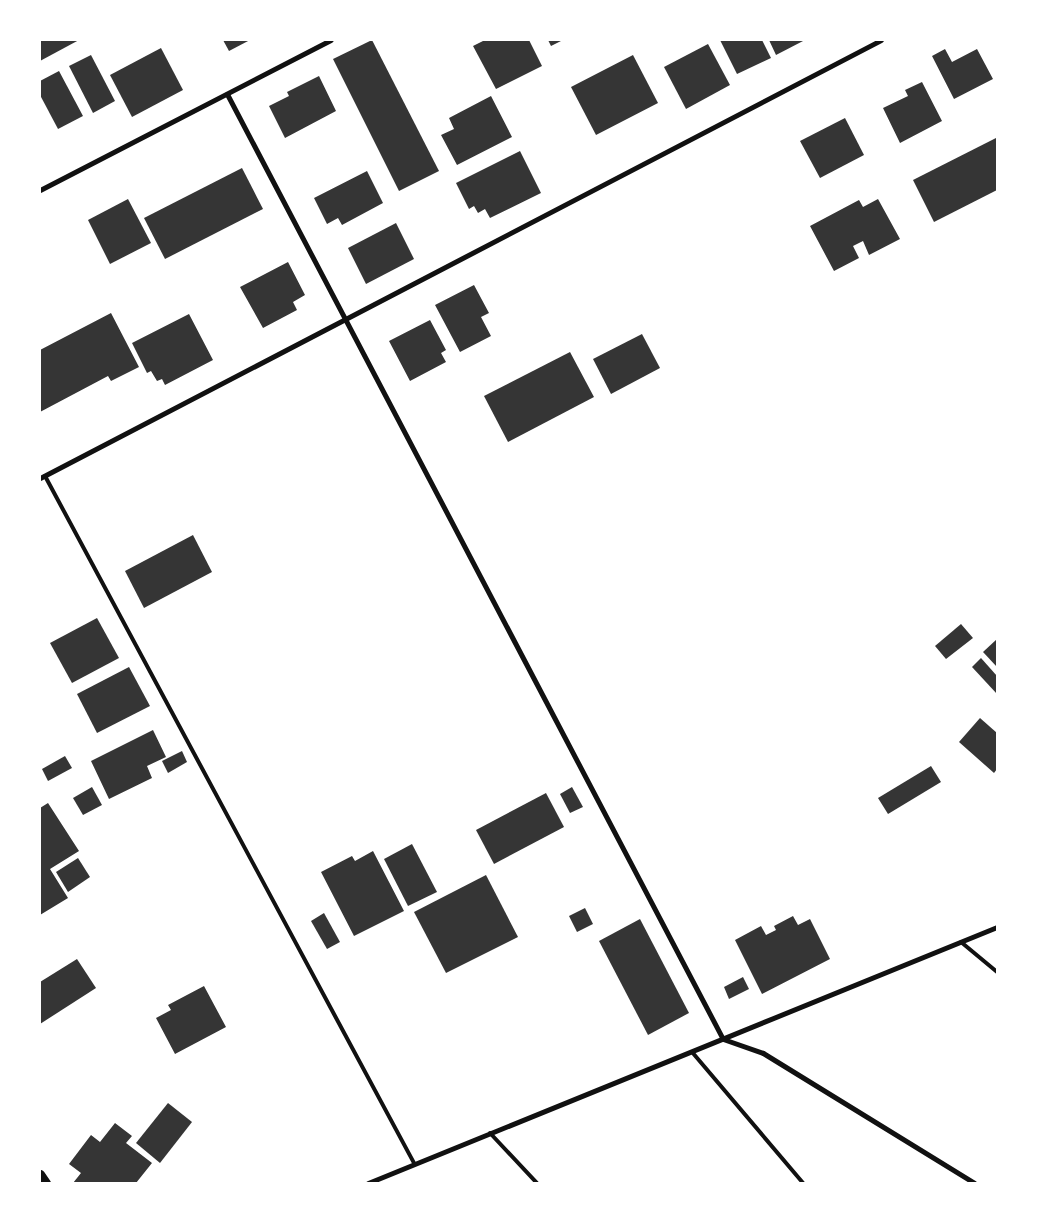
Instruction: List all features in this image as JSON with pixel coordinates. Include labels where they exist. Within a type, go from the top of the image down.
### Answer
[{"type":"street","points":[[40,190],[331,40]]},
{"type":"street","points":[[43,477],[881,40]]},
{"type":"street","points":[[227,94],[723,1039],[763,1053],[974,1183]]},
{"type":"street","points":[[368,1183],[997,927]]},
{"type":"street","points":[[40,1174],[46,1183]]},
{"type":"lane","points":[[43,477],[414,1163]]},
{"type":"lane","points":[[960,942],[997,972]]},
{"type":"lane","points":[[692,1052],[803,1183]]},
{"type":"lane","points":[[490,1133],[537,1183]]},
{"type":"building","points":[[40,40],[79,40],[40,61]]},
{"type":"building","points":[[223,40],[250,40],[229,51]]},
{"type":"building","points":[[372,40],[439,171],[399,191],[333,59]]},
{"type":"building","points":[[485,40],[529,40],[542,66],[496,89],[473,46]]},
{"type":"building","points":[[548,40],[563,40],[551,46]]},
{"type":"building","points":[[720,40],[762,40],[771,58],[737,74]]},
{"type":"building","points":[[769,40],[805,40],[776,55]]},
{"type":"building","points":[[708,44],[730,85],[686,109],[664,67]]},
{"type":"building","points":[[161,48],[183,90],[132,117],[110,75]]},
{"type":"building","points":[[945,49],[952,62],[977,49],[993,79],[954,99],[932,56]]},
{"type":"building","points":[[91,55],[115,101],[93,113],[69,66]]},
{"type":"building","points":[[633,55],[658,103],[596,135],[571,87]]},
{"type":"building","points":[[59,71],[83,116],[58,129],[40,95],[40,81]]},
{"type":"building","points":[[319,76],[336,111],[285,138],[269,106],[289,96],[287,92]]},
{"type":"building","points":[[922,82],[942,121],[900,143],[883,108],[908,96],[905,90]]},
{"type":"building","points":[[491,96],[512,137],[457,165],[441,135],[454,129],[449,118]]},
{"type":"building","points":[[845,118],[864,155],[820,178],[800,141]]},
{"type":"building","points":[[996,138],[997,190],[934,222],[913,180]]},
{"type":"building","points":[[520,151],[541,193],[490,218],[485,209],[478,213],[474,206],[469,209],[456,183]]},
{"type":"building","points":[[242,168],[263,209],[165,259],[144,218]]},
{"type":"building","points":[[367,171],[383,203],[342,225],[338,218],[327,224],[314,198]]},
{"type":"building","points":[[128,199],[151,243],[110,264],[88,220]]},
{"type":"building","points":[[878,199],[900,239],[869,255],[863,241],[853,246],[859,258],[834,271],[810,226],[859,200],[863,207]]},
{"type":"building","points":[[396,223],[414,259],[366,284],[348,248]]},
{"type":"building","points":[[288,262],[305,295],[293,302],[297,310],[263,328],[240,287]]},
{"type":"building","points":[[474,285],[489,313],[481,317],[491,336],[460,352],[435,305]]},
{"type":"building","points":[[111,313],[139,367],[111,381],[108,376],[40,412],[40,350]]},
{"type":"building","points":[[189,314],[213,360],[165,385],[162,379],[157,381],[151,371],[147,373],[132,343]]},
{"type":"building","points":[[430,320],[446,350],[441,353],[446,362],[410,381],[389,341]]},
{"type":"building","points":[[642,334],[660,368],[611,394],[593,359]]},
{"type":"building","points":[[570,352],[594,397],[508,442],[484,396]]},
{"type":"building","points":[[193,535],[212,572],[144,608],[125,571]]},
{"type":"building","points":[[97,618],[119,658],[72,683],[50,643]]},
{"type":"building","points":[[961,624],[973,638],[946,659],[935,646]]},
{"type":"building","points":[[997,639],[997,667],[983,652]]},
{"type":"building","points":[[981,658],[997,676],[997,694],[972,667]]},
{"type":"building","points":[[129,667],[150,706],[97,733],[77,694]]},
{"type":"building","points":[[980,718],[997,733],[997,769],[994,773],[959,742]]},
{"type":"building","points":[[153,730],[166,757],[147,766],[152,778],[109,799],[91,761]]},
{"type":"building","points":[[182,751],[187,762],[168,773],[162,761]]},
{"type":"building","points":[[65,756],[72,768],[48,781],[42,769]]},
{"type":"building","points":[[931,766],[941,782],[888,814],[878,798]]},
{"type":"building","points":[[92,787],[102,805],[83,815],[73,798]]},
{"type":"building","points":[[572,787],[583,807],[570,813],[560,794]]},
{"type":"building","points":[[546,793],[564,827],[494,864],[476,830]]},
{"type":"building","points":[[48,803],[79,851],[50,869],[68,898],[40,915],[40,808]]},
{"type":"building","points":[[412,844],[437,892],[408,906],[384,859]]},
{"type":"building","points":[[373,851],[404,911],[354,936],[321,872],[352,856],[355,861]]},
{"type":"building","points":[[78,858],[90,877],[68,892],[56,872]]},
{"type":"building","points":[[486,875],[518,937],[446,973],[414,912]]},
{"type":"building","points":[[585,908],[593,924],[577,932],[569,916]]},
{"type":"building","points":[[324,913],[340,942],[327,949],[311,921]]},
{"type":"building","points":[[793,916],[798,925],[810,919],[830,959],[762,994],[735,940],[761,926],[766,935],[776,930],[774,926]]},
{"type":"building","points":[[640,919],[689,1013],[648,1035],[599,941]]},
{"type":"building","points":[[77,959],[96,988],[40,1024],[40,982]]},
{"type":"building","points":[[743,977],[749,989],[729,999],[724,987]]},
{"type":"building","points":[[204,986],[226,1027],[175,1054],[156,1018],[171,1010],[168,1005]]},
{"type":"building","points":[[168,1103],[192,1122],[160,1163],[136,1143]]},
{"type":"building","points":[[115,1123],[132,1136],[126,1143],[152,1163],[136,1183],[73,1183],[81,1173],[69,1164],[91,1135],[100,1142]]}]
